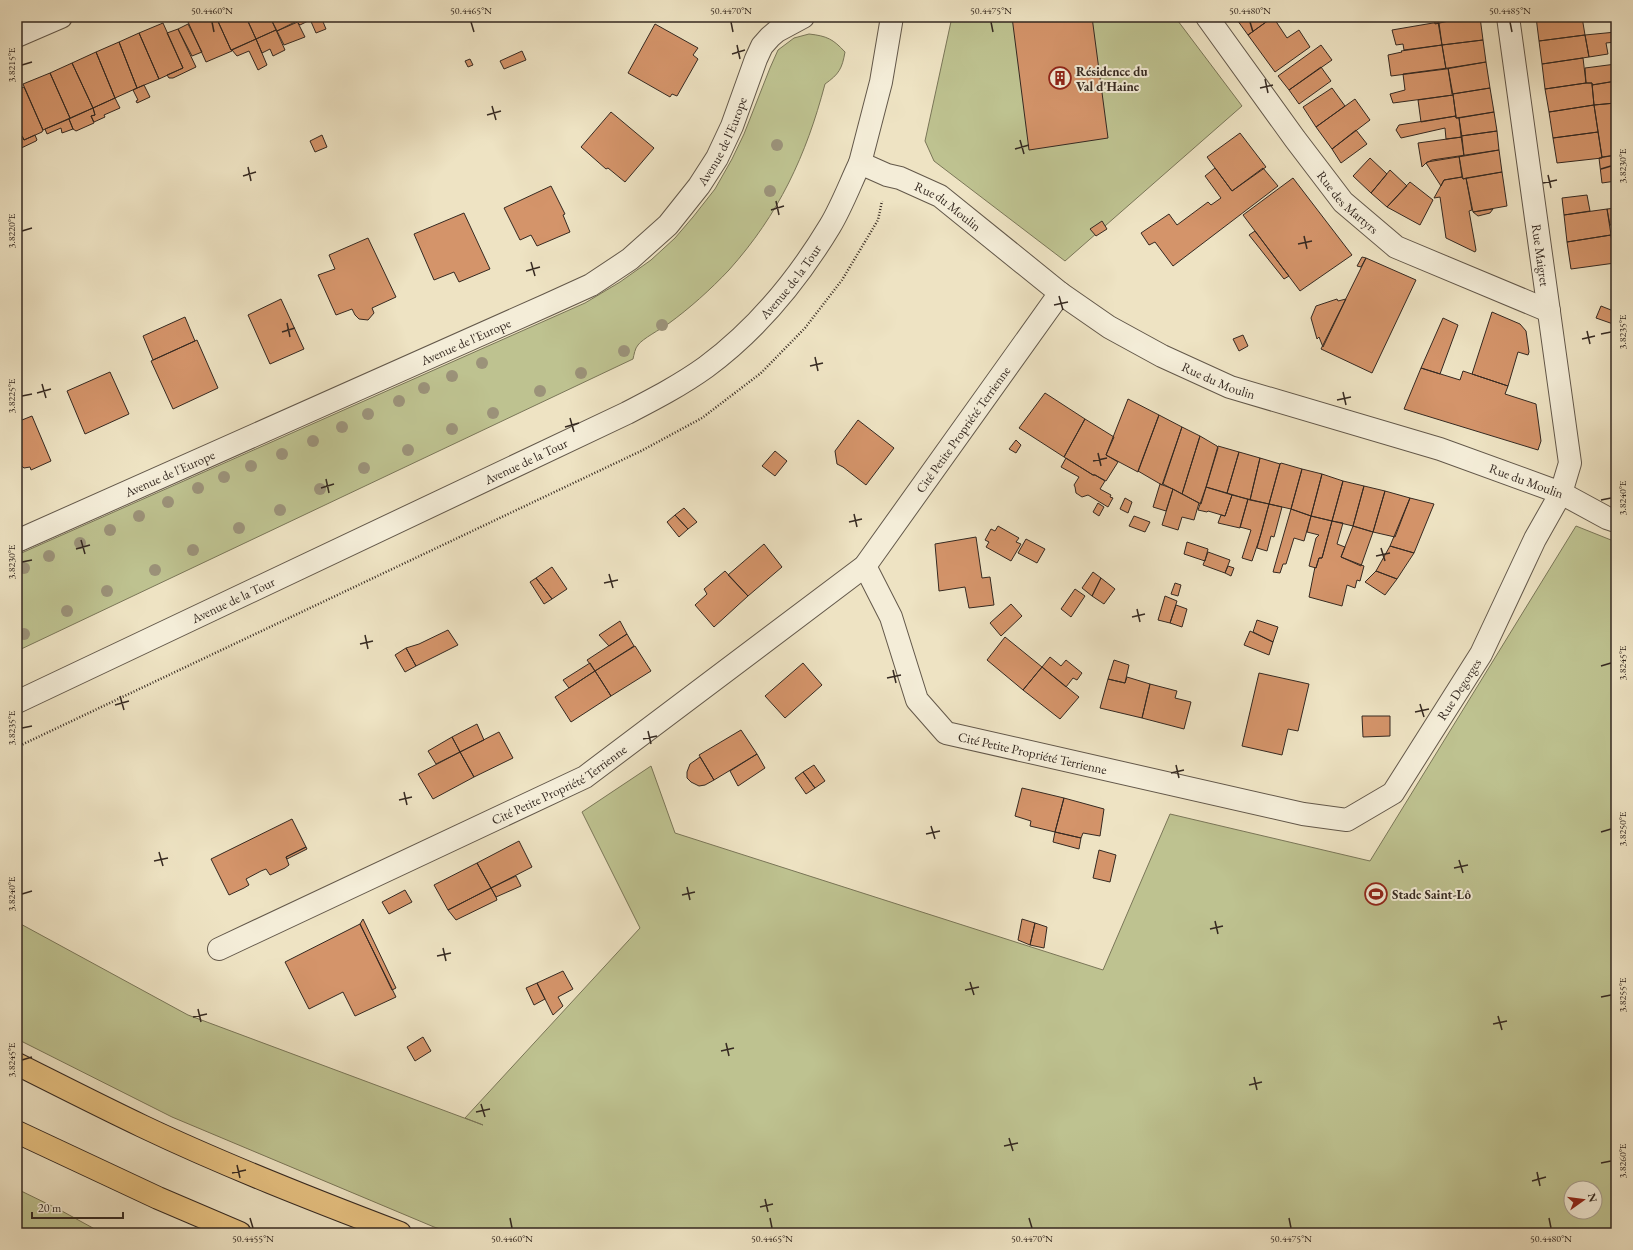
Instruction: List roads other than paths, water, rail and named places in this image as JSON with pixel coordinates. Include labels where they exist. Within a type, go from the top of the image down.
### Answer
[{"type":"main road","points":[[17,1064],[212,1158],[400,1233]]},
{"type":"main road","points":[[17,1132],[158,1198],[240,1233]]},
{"type":"street","points":[[17,36],[61,17]]},
{"type":"street","name":"Avenue de l'Europe","points":[[17,541],[591,285],[630,259],[668,225],[699,186],[717,158],[732,126],[762,46],[777,31],[803,17]]},
{"type":"street","name":"Avenue de la Tour","points":[[17,702],[627,413],[686,380],[707,366],[741,337],[772,306],[814,251],[830,225],[860,163],[881,82],[892,17]]},
{"type":"street","name":"Rue des Martyrs","points":[[1207,17],[1295,139],[1343,202],[1396,247],[1549,311]]},
{"type":"street","name":"Rue Maigret","points":[[1508,17],[1570,463],[1562,493]]},
{"type":"street","name":"Rue du Moulin","points":[[860,163],[887,175],[900,178],[940,196],[1060,293],[1109,327],[1162,356],[1230,386],[1440,449],[1562,493],[1607,518],[1616,521]]},
{"type":"street","name":"Cité Petite Propriété Terrienne","points":[[219,948],[585,777],[865,566],[1060,293]]},
{"type":"street","name":"Rue Degorges","points":[[1303,814],[1348,820],[1393,793],[1481,654],[1536,539],[1562,493]]},
{"type":"street","name":"Cité Petite Propriété Terrienne","points":[[865,566],[892,617],[917,700],[946,734],[1303,814]]},
{"type":"place","name":"Résidence du Val d'Haine","points":[[1060,78]]},
{"type":"place","name":"Stade Saint-Lô","points":[[1376,894]]}]
